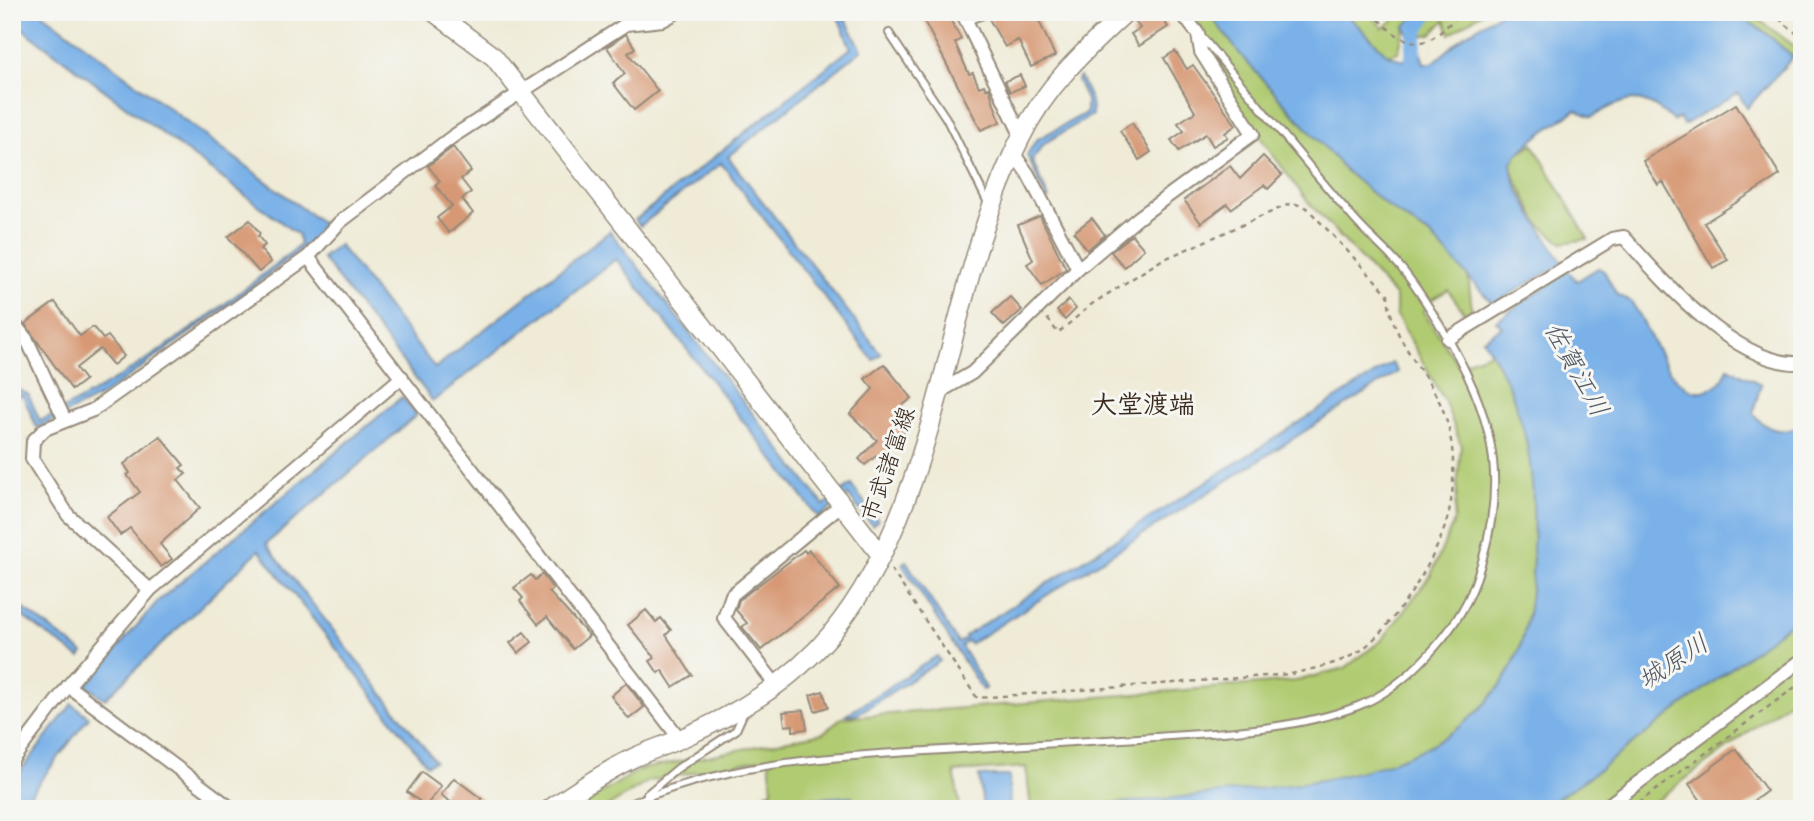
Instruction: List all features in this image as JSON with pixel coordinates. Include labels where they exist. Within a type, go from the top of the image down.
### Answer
[{"type":"main road","points":[[434,12],[494,57],[881,555]]},
{"type":"main road","name":"市武諸富線","points":[[550,809],[632,758],[680,739],[747,706],[776,685],[829,636],[861,596],[904,501],[939,391],[991,209],[1021,135],[1063,74],[1126,12]]},
{"type":"street","points":[[150,590],[68,515],[32,459],[33,441],[62,415],[93,410],[308,257],[340,222],[452,137],[626,24],[663,20],[677,12]]},
{"type":"street","points":[[983,12],[963,15],[1021,135]]},
{"type":"street","points":[[939,391],[972,373],[1078,269],[1138,219],[1253,134],[1201,52],[1198,34],[1181,12]]},
{"type":"street","points":[[1014,154],[1028,174],[1078,269]]},
{"type":"street","points":[[1448,339],[1612,239],[1625,237],[1677,294],[1734,339],[1764,355],[1802,363]]},
{"type":"street","points":[[308,257],[680,739]]},
{"type":"street","points":[[12,321],[27,340],[62,415]]},
{"type":"street","points":[[12,760],[68,686],[150,590],[402,377]]},
{"type":"street","points":[[776,685],[723,618],[732,595],[837,499]]},
{"type":"street","points":[[1603,809],[1802,660]]},
{"type":"street","points":[[68,686],[232,809]]},
{"type":"lane","points":[[889,33],[946,118],[991,209]]},
{"type":"lane","points":[[618,809],[643,797],[724,772],[827,757],[1184,735],[1264,727],[1326,717],[1362,705],[1389,690],[1417,667],[1469,597],[1484,557],[1493,512],[1495,467],[1491,434],[1476,391],[1448,339],[1399,266],[1361,229],[1198,34]]},
{"type":"lane","points":[[643,797],[678,768],[736,730],[747,706]]},
{"type":"path","points":[[1372,12],[1400,38],[1421,42],[1434,37],[1447,23],[1464,12]]},
{"type":"path","points":[[1771,12],[1802,38]]},
{"type":"path","points":[[881,555],[977,698],[1291,674],[1325,666],[1364,649],[1385,627],[1424,570],[1447,523],[1452,477],[1451,439],[1440,404],[1410,358],[1389,312],[1388,294],[1306,207],[1292,203],[1160,261],[1092,304],[1058,333],[1039,306]]},
{"type":"path","points":[[1630,809],[1802,682]]},
{"type":"green space","points":[[1190,12],[1208,12],[1293,114],[1387,206],[1431,236],[1468,274],[1472,310],[1465,314],[1448,290],[1431,300],[1423,311],[1458,365],[1491,352],[1483,339],[1543,413],[1533,652],[1470,732],[1346,780],[1117,805],[1031,809],[1026,767],[954,772],[960,808],[956,809],[856,809],[852,796],[746,802],[772,790],[769,758],[649,781],[604,809],[573,809],[642,769],[823,733],[841,718],[1296,681],[1345,668],[1382,640],[1431,575],[1454,521],[1461,445],[1445,402],[1396,314],[1396,297],[1308,202],[1259,136],[1204,51],[1205,33]]},
{"type":"green space","points":[[1344,12],[1368,12],[1383,28],[1404,12],[1419,12],[1405,26],[1398,52],[1388,55]]},
{"type":"green space","points":[[1438,12],[1483,12],[1450,34],[1445,20],[1431,34],[1421,36],[1428,20]]},
{"type":"green space","points":[[1734,12],[1748,12],[1800,50],[1793,57],[1766,33]]},
{"type":"green space","points":[[1533,144],[1588,239],[1562,243],[1538,223],[1510,167],[1515,155]]},
{"type":"green space","points":[[1802,614],[1802,692],[1645,809],[1541,809],[1589,777]]},
{"type":"water","points":[[12,12],[41,12],[323,224],[312,240],[239,298],[103,395],[37,428],[24,398],[21,395],[12,401],[12,395],[19,390],[28,394],[40,421],[75,403],[142,363],[238,294],[300,245],[298,235],[12,21]]},
{"type":"water","points":[[836,12],[842,12],[862,50],[728,157],[881,354],[873,360],[721,163],[640,226],[635,220],[851,48]]},
{"type":"water","points":[[1208,12],[1344,12],[1388,55],[1405,61],[1408,54],[1421,54],[1424,63],[1433,63],[1465,35],[1502,12],[1734,12],[1766,33],[1793,57],[1747,108],[1738,93],[1684,125],[1679,118],[1673,121],[1662,111],[1643,101],[1634,100],[1614,105],[1592,117],[1576,110],[1521,150],[1512,164],[1516,185],[1563,263],[1493,304],[1431,236],[1387,206],[1347,172],[1244,59]]},
{"type":"water","points":[[1419,12],[1438,12],[1428,20],[1421,36],[1408,35],[1405,26]]},
{"type":"water","points":[[1080,77],[1091,101],[1092,115],[1045,143],[1032,160],[1049,199],[1046,199],[1027,155],[1036,140],[1086,113],[1086,100],[1077,80]]},
{"type":"water","points":[[610,231],[824,505],[851,485],[878,520],[872,525],[848,495],[819,518],[616,259],[433,401],[322,258],[339,245],[435,368]]},
{"type":"water","points":[[1598,268],[1604,271],[1617,295],[1631,302],[1662,358],[1682,385],[1694,391],[1711,389],[1725,376],[1728,368],[1761,384],[1753,413],[1763,424],[1781,431],[1802,425],[1802,614],[1589,777],[1541,809],[1031,809],[1197,796],[1335,777],[1373,768],[1409,755],[1443,738],[1473,716],[1509,672],[1522,639],[1531,587],[1534,521],[1530,466],[1519,415],[1510,390],[1483,339],[1502,327],[1496,321],[1568,271],[1577,281]]},
{"type":"water","points":[[1392,363],[1398,372],[970,644],[968,641],[961,646],[986,688],[982,690],[902,564],[906,561],[958,643]]},
{"type":"water","points":[[402,397],[417,415],[266,544],[435,761],[427,765],[259,550],[105,699],[86,685],[158,601]]},
{"type":"water","points":[[12,600],[83,653],[80,658],[12,609]]},
{"type":"water","points":[[937,656],[940,661],[856,715],[846,715]]},
{"type":"water","points":[[72,704],[89,717],[19,809],[12,809],[12,782]]},
{"type":"water","points":[[979,776],[1009,776],[1010,809],[956,809],[983,808]]},
{"type":"water","points":[[852,796],[856,809],[715,809],[746,802]]},
{"type":"building","points":[[930,12],[946,12],[961,39],[955,43],[969,74],[973,73],[979,87],[984,85],[986,89],[989,88],[1000,122],[981,130],[922,17]]},
{"type":"building","points":[[1002,12],[1058,12],[1039,21],[1055,56],[1031,67],[1018,40],[1005,47],[989,19]]},
{"type":"building","points":[[1144,12],[1158,12],[1168,27],[1139,46],[1131,34],[1140,28],[1134,20]]},
{"type":"building","points":[[626,34],[635,48],[628,53],[658,91],[634,110],[613,83],[625,74],[607,47]]},
{"type":"building","points":[[1175,51],[1187,69],[1193,65],[1236,125],[1225,133],[1228,137],[1213,146],[1206,134],[1179,151],[1171,140],[1184,131],[1178,123],[1195,112],[1164,58]]},
{"type":"building","points":[[1020,75],[1025,86],[1010,92],[1005,81]]},
{"type":"building","points":[[1736,104],[1780,175],[1704,223],[1728,260],[1713,268],[1663,182],[1658,185],[1643,161]]},
{"type":"building","points":[[1132,123],[1151,152],[1139,160],[1120,131]]},
{"type":"building","points":[[453,147],[471,171],[461,179],[471,192],[462,199],[473,213],[449,233],[437,218],[452,206],[435,185],[440,181],[428,166]]},
{"type":"building","points":[[1263,156],[1282,175],[1268,189],[1264,185],[1231,209],[1227,204],[1201,223],[1184,200],[1230,166],[1240,179]]},
{"type":"building","points":[[1040,216],[1066,269],[1042,285],[1027,264],[1033,260],[1018,225]]},
{"type":"building","points":[[1092,218],[1105,235],[1087,250],[1074,232]]},
{"type":"building","points":[[250,220],[265,245],[260,249],[271,262],[259,272],[228,237]]},
{"type":"building","points":[[1132,235],[1144,249],[1124,267],[1111,252]]},
{"type":"building","points":[[1010,297],[1022,310],[1004,326],[992,313]]},
{"type":"building","points":[[1069,300],[1076,309],[1065,320],[1057,311]]},
{"type":"building","points":[[55,302],[80,336],[93,327],[103,339],[108,336],[124,356],[113,365],[100,349],[76,368],[85,380],[72,390],[25,324]]},
{"type":"building","points":[[884,364],[912,398],[897,410],[911,427],[887,447],[890,449],[880,460],[876,456],[865,465],[859,459],[877,440],[850,414],[873,389],[865,379]]},
{"type":"building","points":[[160,436],[184,465],[180,468],[186,474],[178,480],[200,508],[160,544],[172,559],[161,567],[130,528],[120,535],[107,517],[140,492],[127,475],[130,473],[124,464]]},
{"type":"building","points":[[804,550],[806,553],[809,550],[840,588],[761,650],[742,627],[747,623],[736,610],[739,600]]},
{"type":"building","points":[[542,574],[553,589],[549,592],[589,636],[573,649],[547,617],[538,624],[520,601],[523,598],[514,588],[531,575],[535,580]]},
{"type":"building","points":[[646,610],[656,622],[661,618],[671,630],[666,635],[692,675],[673,687],[662,670],[658,673],[650,661],[655,658],[628,625]]},
{"type":"building","points":[[524,632],[532,642],[518,653],[510,643]]},
{"type":"building","points":[[626,683],[644,707],[629,719],[611,696]]},
{"type":"building","points":[[823,691],[828,707],[815,711],[810,695]]},
{"type":"building","points":[[804,710],[807,729],[793,731],[793,725],[785,726],[783,712]]},
{"type":"building","points":[[1736,749],[1767,791],[1743,809],[1707,809],[1689,784]]},
{"type":"building","points":[[422,772],[441,786],[426,806],[407,792]]},
{"type":"building","points":[[454,778],[482,799],[475,809],[460,809],[441,795]]},
{"type":"waterway","points":[[1411,74],[1416,32],[1429,12]]},
{"type":"district","name":"大堂渡端","points":[[1143,404]]},
{"type":"water label","name":"佐賀江川","points":[[1577,369]]},
{"type":"water label","name":"城原川","points":[[1673,661]]}]
